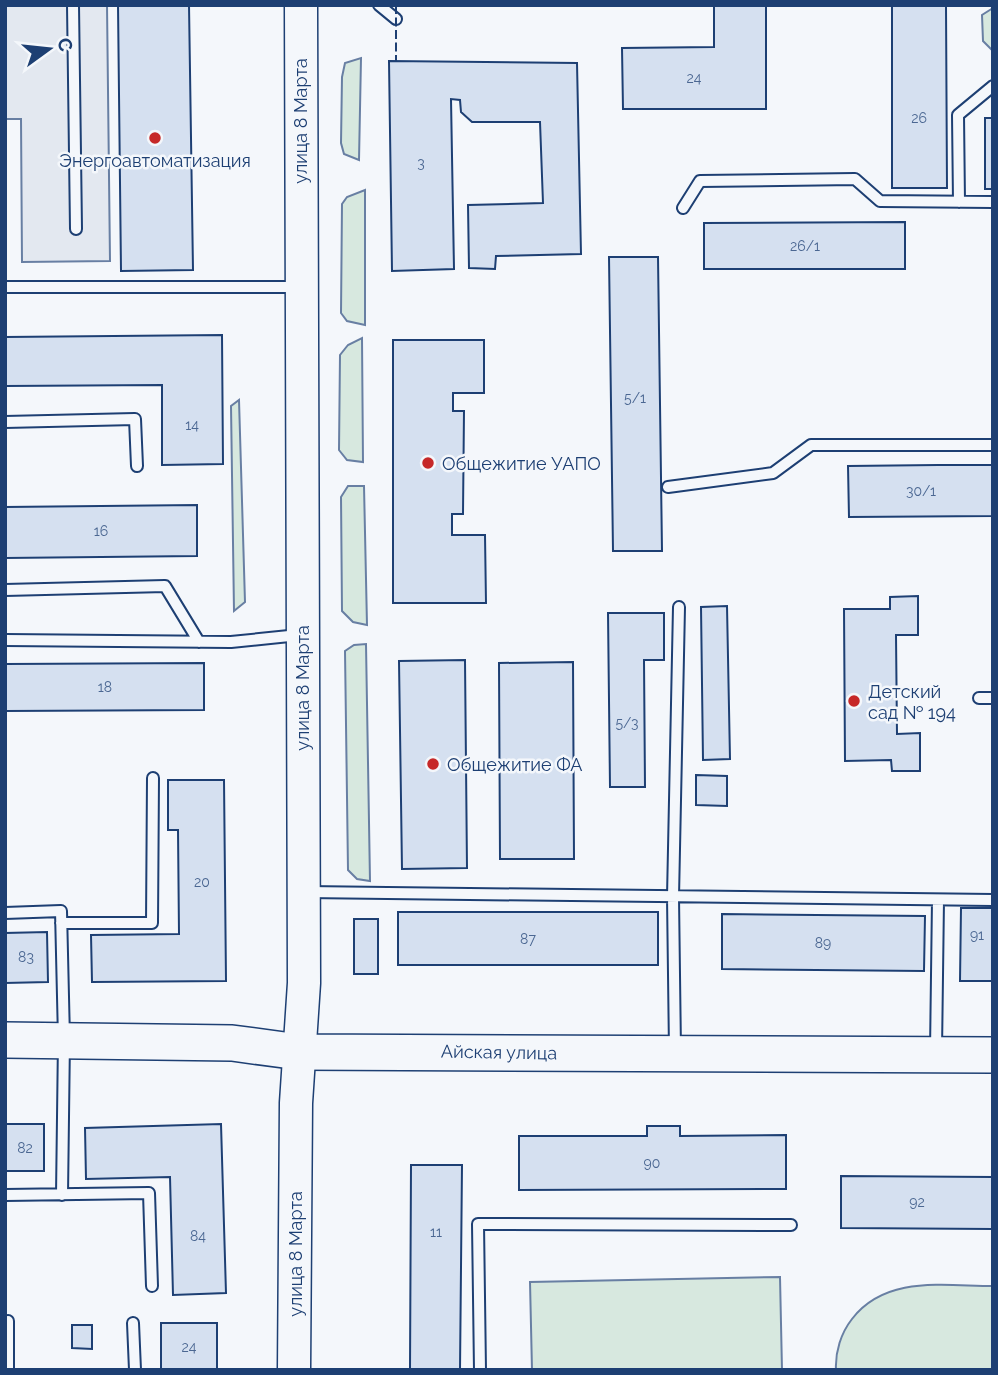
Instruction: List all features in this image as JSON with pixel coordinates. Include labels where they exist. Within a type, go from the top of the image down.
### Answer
[{"type":"main road","name":"улица 8 Марта","points":[[294,1370],[299,1052],[304,983],[300,5]]},
{"type":"main road","name":"Айская улица","points":[[5,1040],[232,1043],[299,1052],[993,1055]]},
{"type":"lane","points":[[73,5],[76,229]]},
{"type":"lane","points":[[379,5],[396,19]]},
{"type":"lane","points":[[959,202],[958,115],[993,86]]},
{"type":"lane","points":[[683,208],[699,181],[855,179],[880,201],[993,202]]},
{"type":"lane","points":[[5,287],[300,287]]},
{"type":"lane","points":[[5,422],[135,419],[137,466]]},
{"type":"lane","points":[[668,487],[773,473],[811,445],[993,445]]},
{"type":"lane","points":[[5,590],[165,586],[199,642]]},
{"type":"lane","points":[[675,1054],[673,897],[679,607]]},
{"type":"lane","points":[[5,640],[232,642],[302,634]]},
{"type":"lane","points":[[979,698],[993,698]]},
{"type":"lane","points":[[61,923],[152,923],[153,778]]},
{"type":"lane","points":[[303,892],[993,900]]},
{"type":"lane","points":[[936,1056],[938,900]]},
{"type":"lane","points":[[5,914],[61,911],[64,1039],[62,1195]]},
{"type":"lane","points":[[5,1195],[149,1193],[152,1286]]},
{"type":"lane","points":[[480,1370],[478,1224],[791,1225]]},
{"type":"lane","points":[[8,1321],[8,1370]]},
{"type":"lane","points":[[133,1322],[135,1370]]},
{"type":"shaded area","points":[[5,5],[107,5],[110,261],[22,262],[21,119],[5,119]]},
{"type":"shaded area","points":[[993,8],[993,51],[983,41],[982,15]]},
{"type":"shaded area","points":[[361,58],[359,160],[344,154],[341,143],[342,77],[345,63]]},
{"type":"shaded area","points":[[365,190],[365,325],[347,321],[341,313],[342,204],[347,197]]},
{"type":"shaded area","points":[[362,338],[363,462],[347,460],[339,450],[340,355],[348,345]]},
{"type":"shaded area","points":[[239,400],[245,602],[234,611],[231,406]]},
{"type":"shaded area","points":[[348,486],[364,486],[367,625],[353,622],[342,611],[341,497]]},
{"type":"shaded area","points":[[366,644],[370,881],[357,879],[348,870],[345,651],[354,645]]},
{"type":"shaded area","points":[[780,1277],[782,1370],[532,1370],[530,1282]]},
{"type":"shaded area","points":[[917,1286],[993,1286],[993,1370],[836,1370],[838,1350],[848,1324],[866,1305],[881,1295]]},
{"type":"building","name":"Энергоавтоматизация","points":[[118,5],[189,5],[193,270],[121,271]]},
{"type":"building","points":[[714,5],[766,5],[766,109],[623,109],[622,48],[714,47]]},
{"type":"building","points":[[892,5],[946,5],[947,188],[892,188]]},
{"type":"building","points":[[389,61],[577,63],[581,254],[496,256],[495,269],[469,268],[468,205],[543,203],[540,122],[472,122],[461,112],[460,100],[451,99],[454,269],[392,271]]},
{"type":"building","points":[[985,118],[993,118],[993,189],[985,189]]},
{"type":"building","points":[[905,222],[905,269],[704,269],[704,223]]},
{"type":"building","points":[[609,257],[658,257],[662,551],[613,551]]},
{"type":"building","points":[[222,335],[223,464],[162,465],[162,385],[5,386],[5,337]]},
{"type":"building","name":"Общежитие УАПО","points":[[393,340],[484,340],[484,393],[453,393],[453,411],[464,411],[463,514],[452,514],[452,535],[485,535],[486,603],[393,603]]},
{"type":"building","points":[[993,465],[993,516],[849,517],[848,466]]},
{"type":"building","points":[[197,505],[197,556],[5,558],[5,507]]},
{"type":"building","points":[[918,596],[918,635],[896,635],[897,734],[920,733],[920,771],[892,771],[891,760],[845,761],[844,609],[890,609],[890,597]]},
{"type":"building","points":[[727,606],[730,759],[703,760],[701,607]]},
{"type":"building","points":[[608,613],[664,613],[664,660],[644,660],[645,787],[610,787]]},
{"type":"building","name":"Общежитие ФА","points":[[465,660],[467,868],[402,869],[399,661]]},
{"type":"building","points":[[573,662],[574,859],[500,859],[499,663]]},
{"type":"building","points":[[204,663],[204,710],[5,711],[5,664]]},
{"type":"building","points":[[696,775],[727,776],[727,806],[696,805]]},
{"type":"building","points":[[168,780],[224,780],[226,981],[92,982],[91,935],[179,934],[178,830],[168,830]]},
{"type":"building","points":[[961,908],[993,908],[993,981],[960,981]]},
{"type":"building","points":[[398,912],[658,912],[658,965],[398,965]]},
{"type":"building","points":[[722,914],[925,916],[924,971],[722,969]]},
{"type":"building","points":[[354,919],[378,919],[378,974],[354,974]]},
{"type":"building","points":[[47,932],[48,982],[5,983],[5,933]]},
{"type":"building","points":[[5,1124],[44,1124],[44,1171],[5,1171]]},
{"type":"building","points":[[221,1124],[226,1293],[173,1295],[170,1177],[86,1179],[85,1128]]},
{"type":"building","points":[[647,1126],[680,1126],[680,1136],[786,1135],[786,1189],[519,1190],[519,1136],[647,1136]]},
{"type":"building","points":[[411,1165],[462,1165],[460,1370],[410,1370]]},
{"type":"building","points":[[841,1176],[993,1177],[993,1229],[841,1228]]},
{"type":"building","points":[[161,1323],[217,1323],[217,1370],[161,1370]]},
{"type":"building","points":[[72,1325],[92,1325],[92,1349],[72,1348]]},
{"type":"fence","points":[[396,5],[396,61]]},
{"type":"place","name":"Энергоавтоматизация","points":[[155,138]]},
{"type":"place","name":"Общежитие УАПО","points":[[428,463]]},
{"type":"place","name":"Детский сад № 194","points":[[854,701]]},
{"type":"place","name":"Общежитие ФА","points":[[433,764]]}]
